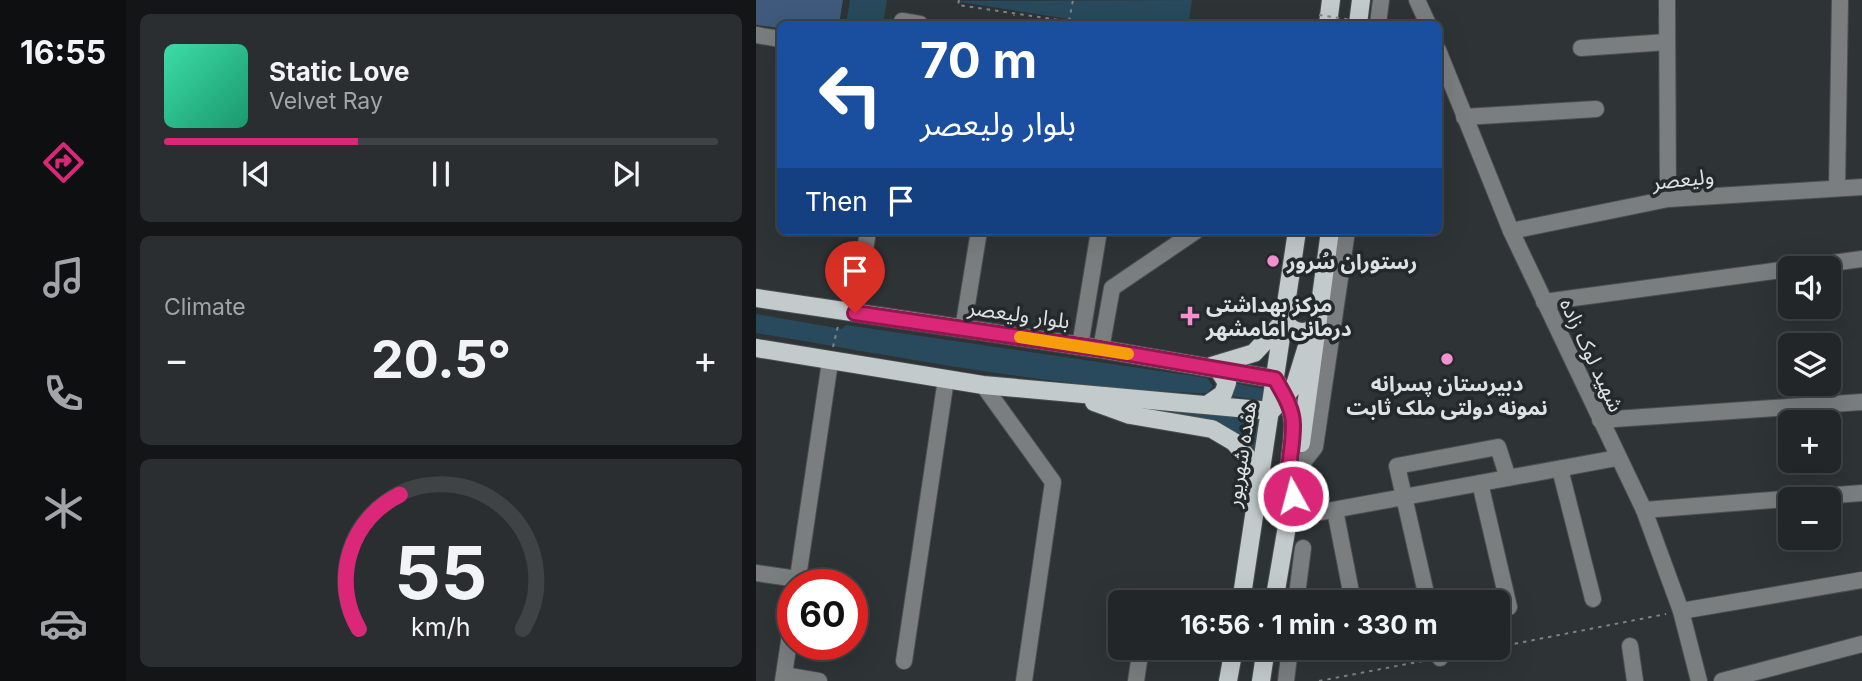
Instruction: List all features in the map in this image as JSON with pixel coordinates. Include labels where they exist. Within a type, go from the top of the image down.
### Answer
[{"type":"main road","points":[[1323,20],[1331,0]]},
{"type":"main road","points":[[1361,0],[1368,21]]},
{"type":"main road","name":"هفده شهریور","points":[[1243,590],[1296,235]]},
{"type":"main road","points":[[1277,590],[1318,326],[1331,289],[1330,235]]},
{"type":"main road","name":"بلوار ولیعصر","points":[[756,298],[1101,349],[1275,379]]},
{"type":"main road","points":[[1207,405],[1223,394],[1227,383],[1212,369],[1254,353],[1284,321],[1295,332],[1303,333],[1318,326]]},
{"type":"main road","points":[[756,348],[983,385],[1271,411],[1285,397],[1301,372],[1308,343],[1318,326]]},
{"type":"main road","points":[[1275,379],[1285,397],[1293,424],[1287,471],[1293,496]]},
{"type":"main road","points":[[1074,395],[1130,415],[1212,429],[1234,442],[1248,458],[1252,527]]},
{"type":"main road","points":[[1256,495],[1266,487],[1278,485],[1293,496]]},
{"type":"main road","points":[[1228,681],[1232,660]]},
{"type":"main road","points":[[1261,681],[1264,660]]},
{"type":"street","points":[[1370,21],[1381,0]]},
{"type":"street","points":[[1417,0],[1427,21]]},
{"type":"street","points":[[1667,0],[1668,200]]},
{"type":"street","points":[[1838,188],[1840,0]]},
{"type":"street","points":[[756,35],[777,38]]},
{"type":"street","points":[[1581,48],[1667,42]]},
{"type":"street","name":"شهید لوک زاده","points":[[1442,60],[1511,231],[1644,510],[1681,611],[1699,681]]},
{"type":"street","points":[[1464,117],[1596,109]]},
{"type":"street","name":"ولیعصر","points":[[1511,231],[1668,200],[1862,187]]},
{"type":"street","points":[[848,312],[867,235]]},
{"type":"street","points":[[963,329],[978,235]]},
{"type":"street","points":[[1080,346],[1098,235]]},
{"type":"street","points":[[1101,349],[1112,288],[1190,235]]},
{"type":"street","points":[[1297,470],[1315,447],[1331,289],[1346,235]]},
{"type":"street","points":[[1544,302],[1862,259]]},
{"type":"street","points":[[1092,282],[1112,288]]},
{"type":"street","points":[[800,569],[830,362]]},
{"type":"street","points":[[904,661],[946,379]]},
{"type":"street","points":[[983,385],[1054,482],[1024,681]]},
{"type":"street","points":[[1600,421],[1862,402]]},
{"type":"street","points":[[1424,590],[1397,466],[1498,447],[1508,478]]},
{"type":"street","points":[[1289,518],[1617,458]]},
{"type":"street","points":[[1560,469],[1593,599]]},
{"type":"street","points":[[1480,483],[1505,590]]},
{"type":"street","points":[[1644,510],[1862,493]]},
{"type":"street","points":[[1335,510],[1351,590]]},
{"type":"street","points":[[1298,590],[1303,548]]},
{"type":"street","points":[[756,573],[777,578]]},
{"type":"street","points":[[1681,611],[1862,580]]},
{"type":"street","points":[[1722,681],[1862,644]]},
{"type":"street","points":[[1630,646],[1635,681]]},
{"type":"street","points":[[786,660],[783,678],[819,681]]},
{"type":"street","points":[[1136,681],[1139,660]]},
{"type":"street","points":[[1286,681],[1289,660]]},
{"type":"path","points":[[959,0],[958,5],[1062,21]]},
{"type":"path","points":[[1069,21],[1073,0]]},
{"type":"path","points":[[1013,21],[1014,14]]},
{"type":"path","points":[[830,362],[848,312]]},
{"type":"path","points":[[1510,644],[1681,611]]},
{"type":"path","points":[[1319,681],[1409,660]]},
{"type":"shaded area","points":[[850,0],[887,0],[884,21],[846,21]]},
{"type":"shaded area","points":[[1192,0],[1189,20],[1196,21],[1081,21],[954,1]]},
{"type":"shaded area","points":[[756,314],[842,329],[846,325],[1207,378],[1213,386],[1207,393],[1140,390],[975,370],[756,333]]},
{"type":"shaded area","points":[[1233,383],[1265,389],[1267,401],[1232,396],[1229,390]]},
{"type":"shaded area","points":[[1173,407],[1264,420],[1255,480],[1220,425],[1167,412]]},
{"type":"building","points":[[756,0],[843,0],[840,21],[777,21],[777,28],[756,25]]},
{"type":"slow traffic","points":[[1020,337],[1128,354]]},
{"type":"place","name":"رستوران سُرور","points":[[1273,261]]},
{"type":"place","name":"مرکز بهداشتی درمانی امامشهر","points":[[1190,316]]},
{"type":"place","name":"دبیرستان پسرانه نمونه دولتی ملک ثابت","points":[[1447,359]]},
{"type":"route","points":[[855,313],[1101,349],[1275,379],[1290,408],[1293,424],[1287,471],[1293,496]]}]
